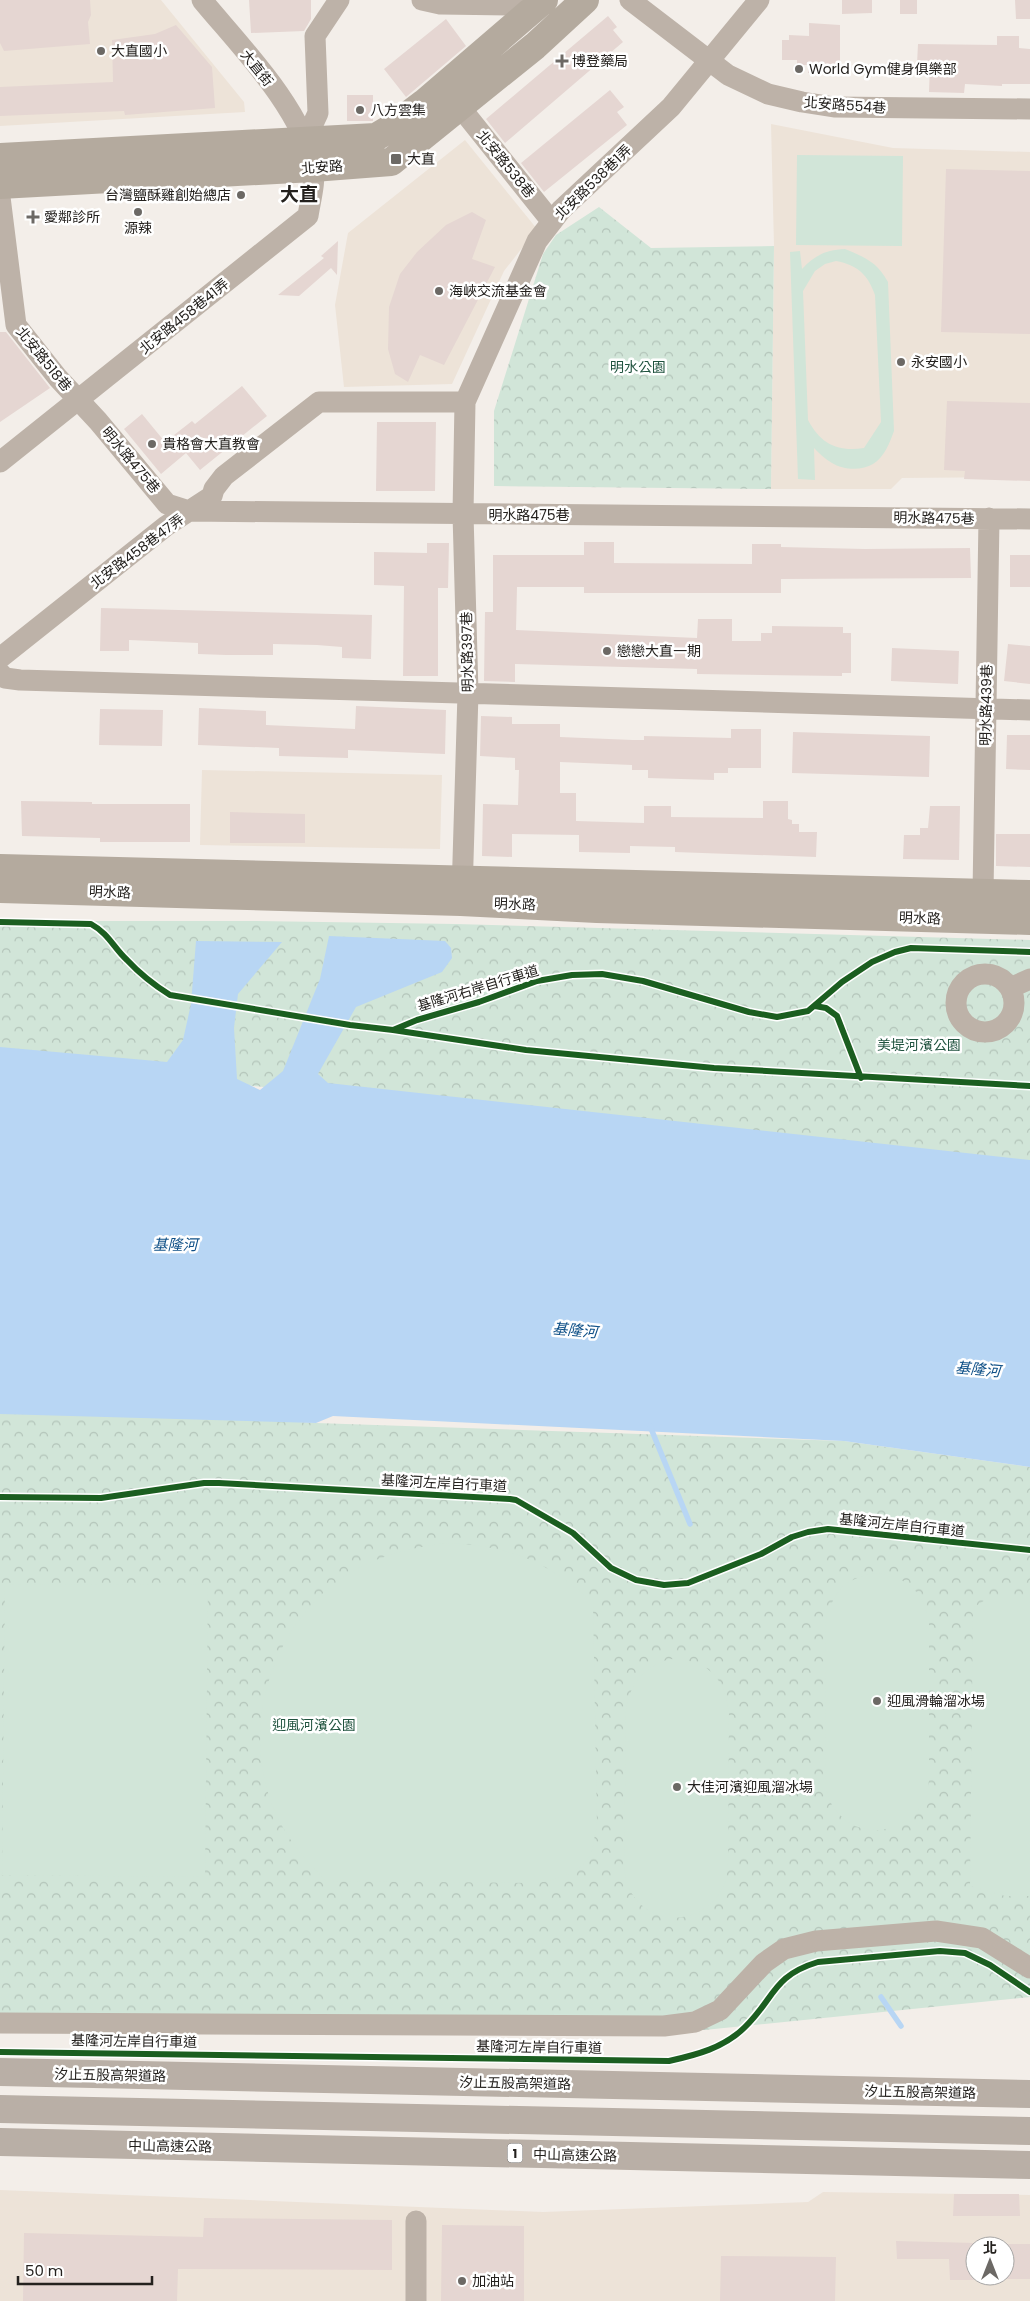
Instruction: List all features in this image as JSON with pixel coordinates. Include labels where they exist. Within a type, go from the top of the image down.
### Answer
[{"type":"highway","name":"汐止五股高架道路","points":[[0,2072],[1030,2094]]},
{"type":"highway","points":[[0,2109],[1030,2131]]},
{"type":"highway","name":"中山高速公路","points":[[0,2142],[1030,2165]]},
{"type":"main road","name":"北安路","points":[[0,185],[391,162],[535,46],[585,0]]},
{"type":"main road","name":"北安路","points":[[0,157],[376,137],[424,103],[536,8]]},
{"type":"main road","name":"明水路","points":[[0,868],[462,890],[544,905],[597,909],[1030,921]]},
{"type":"main road","name":"明水路","points":[[0,889],[1030,894]]},
{"type":"main road","points":[[0,906],[120,909],[212,908],[536,916],[597,909]]},
{"type":"street","name":"大直街","points":[[202,0],[272,85],[305,141]]},
{"type":"street","points":[[305,141],[318,113],[315,36],[339,0]]},
{"type":"street","points":[[422,0],[440,4],[510,4],[536,8]]},
{"type":"street","name":"北安路554巷","points":[[630,0],[728,75],[768,94],[802,102],[834,106],[1030,109]]},
{"type":"street","name":"北安路538巷1弄","points":[[465,402],[537,241],[561,210],[671,107],[759,0]]},
{"type":"street","name":"北安路538巷","points":[[460,107],[552,222]]},
{"type":"street","name":"北安路458巷41弄","points":[[0,462],[308,216],[313,168],[305,141]]},
{"type":"street","name":"北安路518巷","points":[[0,197],[7,315],[78,400]]},
{"type":"street","name":"明水路475巷","points":[[78,400],[98,421],[167,504],[189,511],[1030,519]]},
{"type":"street","name":"北安路458巷47弄","points":[[0,658],[166,526],[212,496],[214,489],[224,476],[318,402],[465,402]]},
{"type":"street","name":"明水路397巷","points":[[462,890],[468,694],[463,514],[465,402]]},
{"type":"street","name":"明水路439巷","points":[[983,893],[989,518]]},
{"type":"street","points":[[0,673],[5,678],[20,680],[1030,710]]},
{"type":"street","points":[[1010,988],[1030,979]]},
{"type":"street","points":[[0,2022],[664,2026],[695,2022],[720,2010],[764,1963],[784,1949],[816,1941],[936,1931],[982,1938],[1030,1968]]},
{"type":"street","points":[[416,2221],[416,2301]]},
{"type":"shaded area","name":"大直國小","points":[[0,0],[161,0],[244,102],[245,112],[0,126]]},
{"type":"shaded area","name":"永安國小","points":[[771,124],[893,148],[1030,152],[1030,477],[902,478],[891,489],[771,489],[774,246]]},
{"type":"shaded area","points":[[465,140],[537,229],[504,271],[452,384],[344,387],[335,305],[348,233]]},
{"type":"shaded area","points":[[202,770],[442,775],[440,849],[200,845]]},
{"type":"shaded area","points":[[0,2190],[543,2212],[808,2202],[823,2192],[1030,2195],[1030,2301],[0,2301]]},
{"type":"green space","points":[[797,155],[903,156],[902,246],[796,245]]},
{"type":"green space","name":"明水公園","points":[[599,207],[651,248],[774,246],[771,489],[494,486],[494,411],[543,254],[556,235]]},
{"type":"green space","points":[[845,249],[870,261],[880,270],[888,282],[894,431],[880,458],[864,468],[852,469],[836,465],[827,460],[814,448],[815,480],[798,479],[790,252],[800,251],[802,269],[821,254]],"holes":[[[836,261],[861,272],[869,282],[875,295],[881,422],[864,448],[854,449],[838,447],[824,440],[818,435],[808,420],[803,291],[815,271],[825,264]]]},
{"type":"green space","name":"美堤河濱公園","points":[[0,921],[257,921],[456,924],[1030,940],[1030,1164],[124,1073],[0,1066]]},
{"type":"green space","name":"迎風河濱公園","points":[[0,1404],[316,1423],[844,1441],[1030,1467],[1030,1997],[704,2030],[0,2024]]},
{"type":"green space","points":[[445,1543],[488,1547],[525,1558],[542,1565],[558,1575],[593,1602],[597,1826],[591,1854],[585,1863],[573,1872],[559,1878],[537,1883],[326,1881],[304,1857],[285,1831],[269,1797],[261,1762],[261,1725],[267,1689],[279,1654],[298,1622],[322,1595],[351,1572],[385,1557],[408,1550]]},
{"type":"green space","name":"迎風滑輪溜冰場","points":[[875,1573],[896,1578],[912,1587],[923,1602],[927,1612],[929,1623],[929,1780],[925,1799],[909,1819],[886,1829],[873,1830],[849,1823],[839,1814],[831,1803],[825,1783],[826,1619],[833,1600],[842,1587],[856,1579]]},
{"type":"green space","points":[[5,1584],[208,1585],[205,1877],[2,1875]]},
{"type":"green space","points":[[985,1600],[1030,1600],[1030,1896],[1005,1896],[970,1886],[973,1608]]},
{"type":"green space","name":"大佳河濱迎風溜冰場","points":[[669,1659],[693,1662],[711,1672],[723,1688],[729,1712],[728,1863],[726,1881],[715,1900],[703,1910],[689,1916],[674,1918],[660,1915],[647,1909],[635,1899],[627,1884],[624,1864],[626,1711],[628,1701],[634,1684],[644,1672]]},
{"type":"water","name":"基隆河","points":[[329,936],[445,941],[451,948],[452,958],[442,972],[356,1007],[318,1074],[328,1083],[1030,1160],[1030,1467],[844,1441],[333,1416],[316,1423],[0,1414],[0,1047],[167,1062],[183,1040],[191,1004],[196,941],[282,942],[238,994],[234,1028],[237,1079],[260,1090],[283,1071],[320,979]]},
{"type":"building","points":[[0,0],[90,0],[91,15],[88,22],[90,44],[4,51],[0,43]]},
{"type":"building","points":[[249,0],[311,0],[311,19],[304,31],[251,33]]},
{"type":"building","points":[[842,0],[872,0],[872,13],[842,14]]},
{"type":"building","points":[[900,0],[917,0],[917,14],[900,14]]},
{"type":"building","points":[[1015,0],[1030,0],[1030,19],[1016,19]]},
{"type":"building","points":[[608,16],[617,27],[613,30],[623,42],[505,143],[486,119]]},
{"type":"building","points":[[446,19],[466,46],[406,97],[384,69]]},
{"type":"building","points":[[809,23],[840,25],[840,74],[808,73],[808,65],[797,65],[797,60],[782,60],[782,40],[789,40],[789,35],[809,36]]},
{"type":"building","points":[[176,25],[212,67],[215,108],[125,115],[124,111],[0,116],[0,87],[113,82],[112,40],[155,34]]},
{"type":"building","points":[[997,36],[1019,36],[1019,48],[1030,49],[1030,84],[1002,84],[1002,86],[965,84],[964,93],[929,92],[930,64],[917,64],[918,44],[997,45]]},
{"type":"building","points":[[610,90],[624,107],[617,112],[627,125],[544,192],[521,163]]},
{"type":"building","name":"八方雲集","points":[[347,95],[373,95],[373,121],[347,121]]},
{"type":"building","points":[[946,169],[1030,171],[1030,334],[941,332]]},
{"type":"building","name":"海峽交流基金會","points":[[472,212],[486,220],[472,259],[495,267],[444,365],[420,355],[408,382],[395,374],[388,349],[389,307],[400,274],[417,252],[446,225]]},
{"type":"building","points":[[338,241],[337,275],[331,268],[299,296],[278,295],[324,258],[321,256]]},
{"type":"building","points":[[0,332],[6,332],[50,388],[0,422]]},
{"type":"building","points":[[242,386],[267,416],[200,470],[186,453],[161,474],[124,429],[142,414],[165,442],[192,421],[195,424]]},
{"type":"building","points":[[947,401],[1030,403],[1030,481],[964,479],[965,471],[944,470]]},
{"type":"building","points":[[377,422],[436,422],[435,491],[376,491]]},
{"type":"building","points":[[584,542],[614,542],[614,563],[752,564],[752,544],[781,544],[781,547],[865,549],[970,548],[971,578],[781,579],[781,593],[584,593],[584,587],[517,587],[516,630],[697,638],[698,619],[732,619],[732,641],[761,641],[761,633],[772,633],[772,626],[843,627],[843,633],[851,633],[851,673],[842,673],[842,676],[697,674],[697,669],[515,664],[515,682],[484,681],[485,612],[493,612],[493,555],[584,555]]},
{"type":"building","points":[[427,543],[449,543],[448,588],[438,588],[438,676],[403,676],[404,586],[374,585],[374,552],[427,553]]},
{"type":"building","points":[[1010,555],[1030,555],[1030,587],[1010,587]]},
{"type":"building","points":[[101,608],[372,615],[371,659],[342,658],[342,647],[317,645],[273,644],[273,655],[226,655],[198,654],[198,643],[129,640],[129,651],[100,651]]},
{"type":"building","points":[[1008,644],[1030,646],[1030,684],[1004,681]]},
{"type":"building","points":[[892,648],[959,651],[958,684],[891,681]]},
{"type":"building","points":[[356,706],[446,710],[445,754],[348,750],[348,758],[279,756],[279,748],[198,745],[199,708],[266,711],[266,725],[355,729]]},
{"type":"building","points":[[100,709],[163,710],[162,746],[99,745]]},
{"type":"building","points":[[481,716],[512,717],[512,724],[560,724],[560,737],[633,740],[644,740],[644,736],[731,738],[731,729],[761,729],[761,768],[728,768],[728,773],[714,773],[714,780],[648,778],[648,770],[632,770],[632,765],[560,762],[560,793],[576,793],[576,821],[644,823],[644,806],[671,806],[671,817],[763,818],[763,801],[788,801],[788,819],[792,820],[792,824],[799,824],[799,832],[817,832],[816,857],[675,852],[675,847],[630,846],[630,853],[579,852],[579,835],[512,834],[512,857],[482,856],[483,804],[518,805],[519,770],[515,770],[515,758],[480,756]]},
{"type":"building","points":[[793,732],[930,736],[929,777],[792,773]]},
{"type":"building","points":[[1007,735],[1030,735],[1030,770],[1006,769]]},
{"type":"building","points":[[21,801],[92,802],[92,804],[190,804],[190,842],[100,842],[100,838],[22,836]]},
{"type":"building","points":[[930,806],[960,806],[959,860],[903,859],[904,835],[920,835],[920,828],[928,828]]},
{"type":"building","points":[[230,812],[305,814],[305,843],[230,843]]},
{"type":"building","points":[[996,834],[1030,834],[1030,867],[996,866]]},
{"type":"building","points":[[954,2194],[1019,2194],[1020,2216],[953,2216]]},
{"type":"building","points":[[204,2218],[392,2220],[392,2270],[178,2269],[177,2301],[23,2301],[24,2233],[203,2237]]},
{"type":"building","points":[[442,2225],[524,2226],[524,2301],[441,2301]]},
{"type":"building","points":[[896,2241],[965,2243],[965,2280],[950,2280],[949,2259],[897,2259]]},
{"type":"building","points":[[1015,2244],[1030,2244],[1030,2279],[1015,2279]]},
{"type":"building","points":[[721,2256],[836,2257],[835,2301],[720,2301]]},
{"type":"waterway","points":[[650,1426],[690,1524]]},
{"type":"waterway","points":[[881,1997],[901,2026]]},
{"type":"cycle path","name":"基隆河右岸自行車道","points":[[0,922],[91,924],[107,936],[137,970],[170,995],[350,1025],[393,1030],[417,1020],[479,1002],[537,981],[572,975],[602,974],[643,981],[749,1012],[777,1017],[808,1011],[842,982],[872,962],[895,952],[911,948],[1030,952]]},
{"type":"cycle path","points":[[815,1006],[826,1008],[837,1016],[861,1078]]},
{"type":"cycle path","points":[[393,1030],[526,1050],[714,1068],[1030,1086]]},
{"type":"cycle path","name":"基隆河左岸自行車道","points":[[0,1497],[101,1498],[204,1483],[219,1483],[510,1499],[516,1500],[573,1533],[611,1568],[636,1580],[664,1585],[688,1583],[761,1554],[792,1537],[828,1529],[1030,1550]]},
{"type":"cycle path","name":"基隆河左岸自行車道","points":[[0,2052],[669,2061],[709,2050],[728,2040],[745,2027],[791,1974],[818,1962],[940,1951],[965,1953],[990,1965],[1030,1992]]},
{"type":"place","name":"大直國小","points":[[101,51]]},
{"type":"place","name":"博登藥局","points":[[562,61]]},
{"type":"place","name":"World Gym健身俱樂部","points":[[799,69]]},
{"type":"place","name":"八方雲集","points":[[360,110]]},
{"type":"place","name":"大直","points":[[396,159]]},
{"type":"place","name":"台灣鹽酥雞創始總店","points":[[241,195]]},
{"type":"place","name":"源辣","points":[[138,212]]},
{"type":"place","name":"愛鄰診所","points":[[33,217]]},
{"type":"place","name":"海峽交流基金會","points":[[439,291]]},
{"type":"place","name":"永安國小","points":[[901,362]]},
{"type":"place","name":"貴格會大直教會","points":[[152,444]]},
{"type":"place","name":"戀戀大直一期","points":[[607,651]]},
{"type":"place","name":"迎風滑輪溜冰場","points":[[877,1701]]},
{"type":"place","name":"大佳河濱迎風溜冰場","points":[[677,1787]]},
{"type":"place","name":"加油站","points":[[462,2281]]},
{"type":"district","name":"大直","points":[[299,194]]}]
